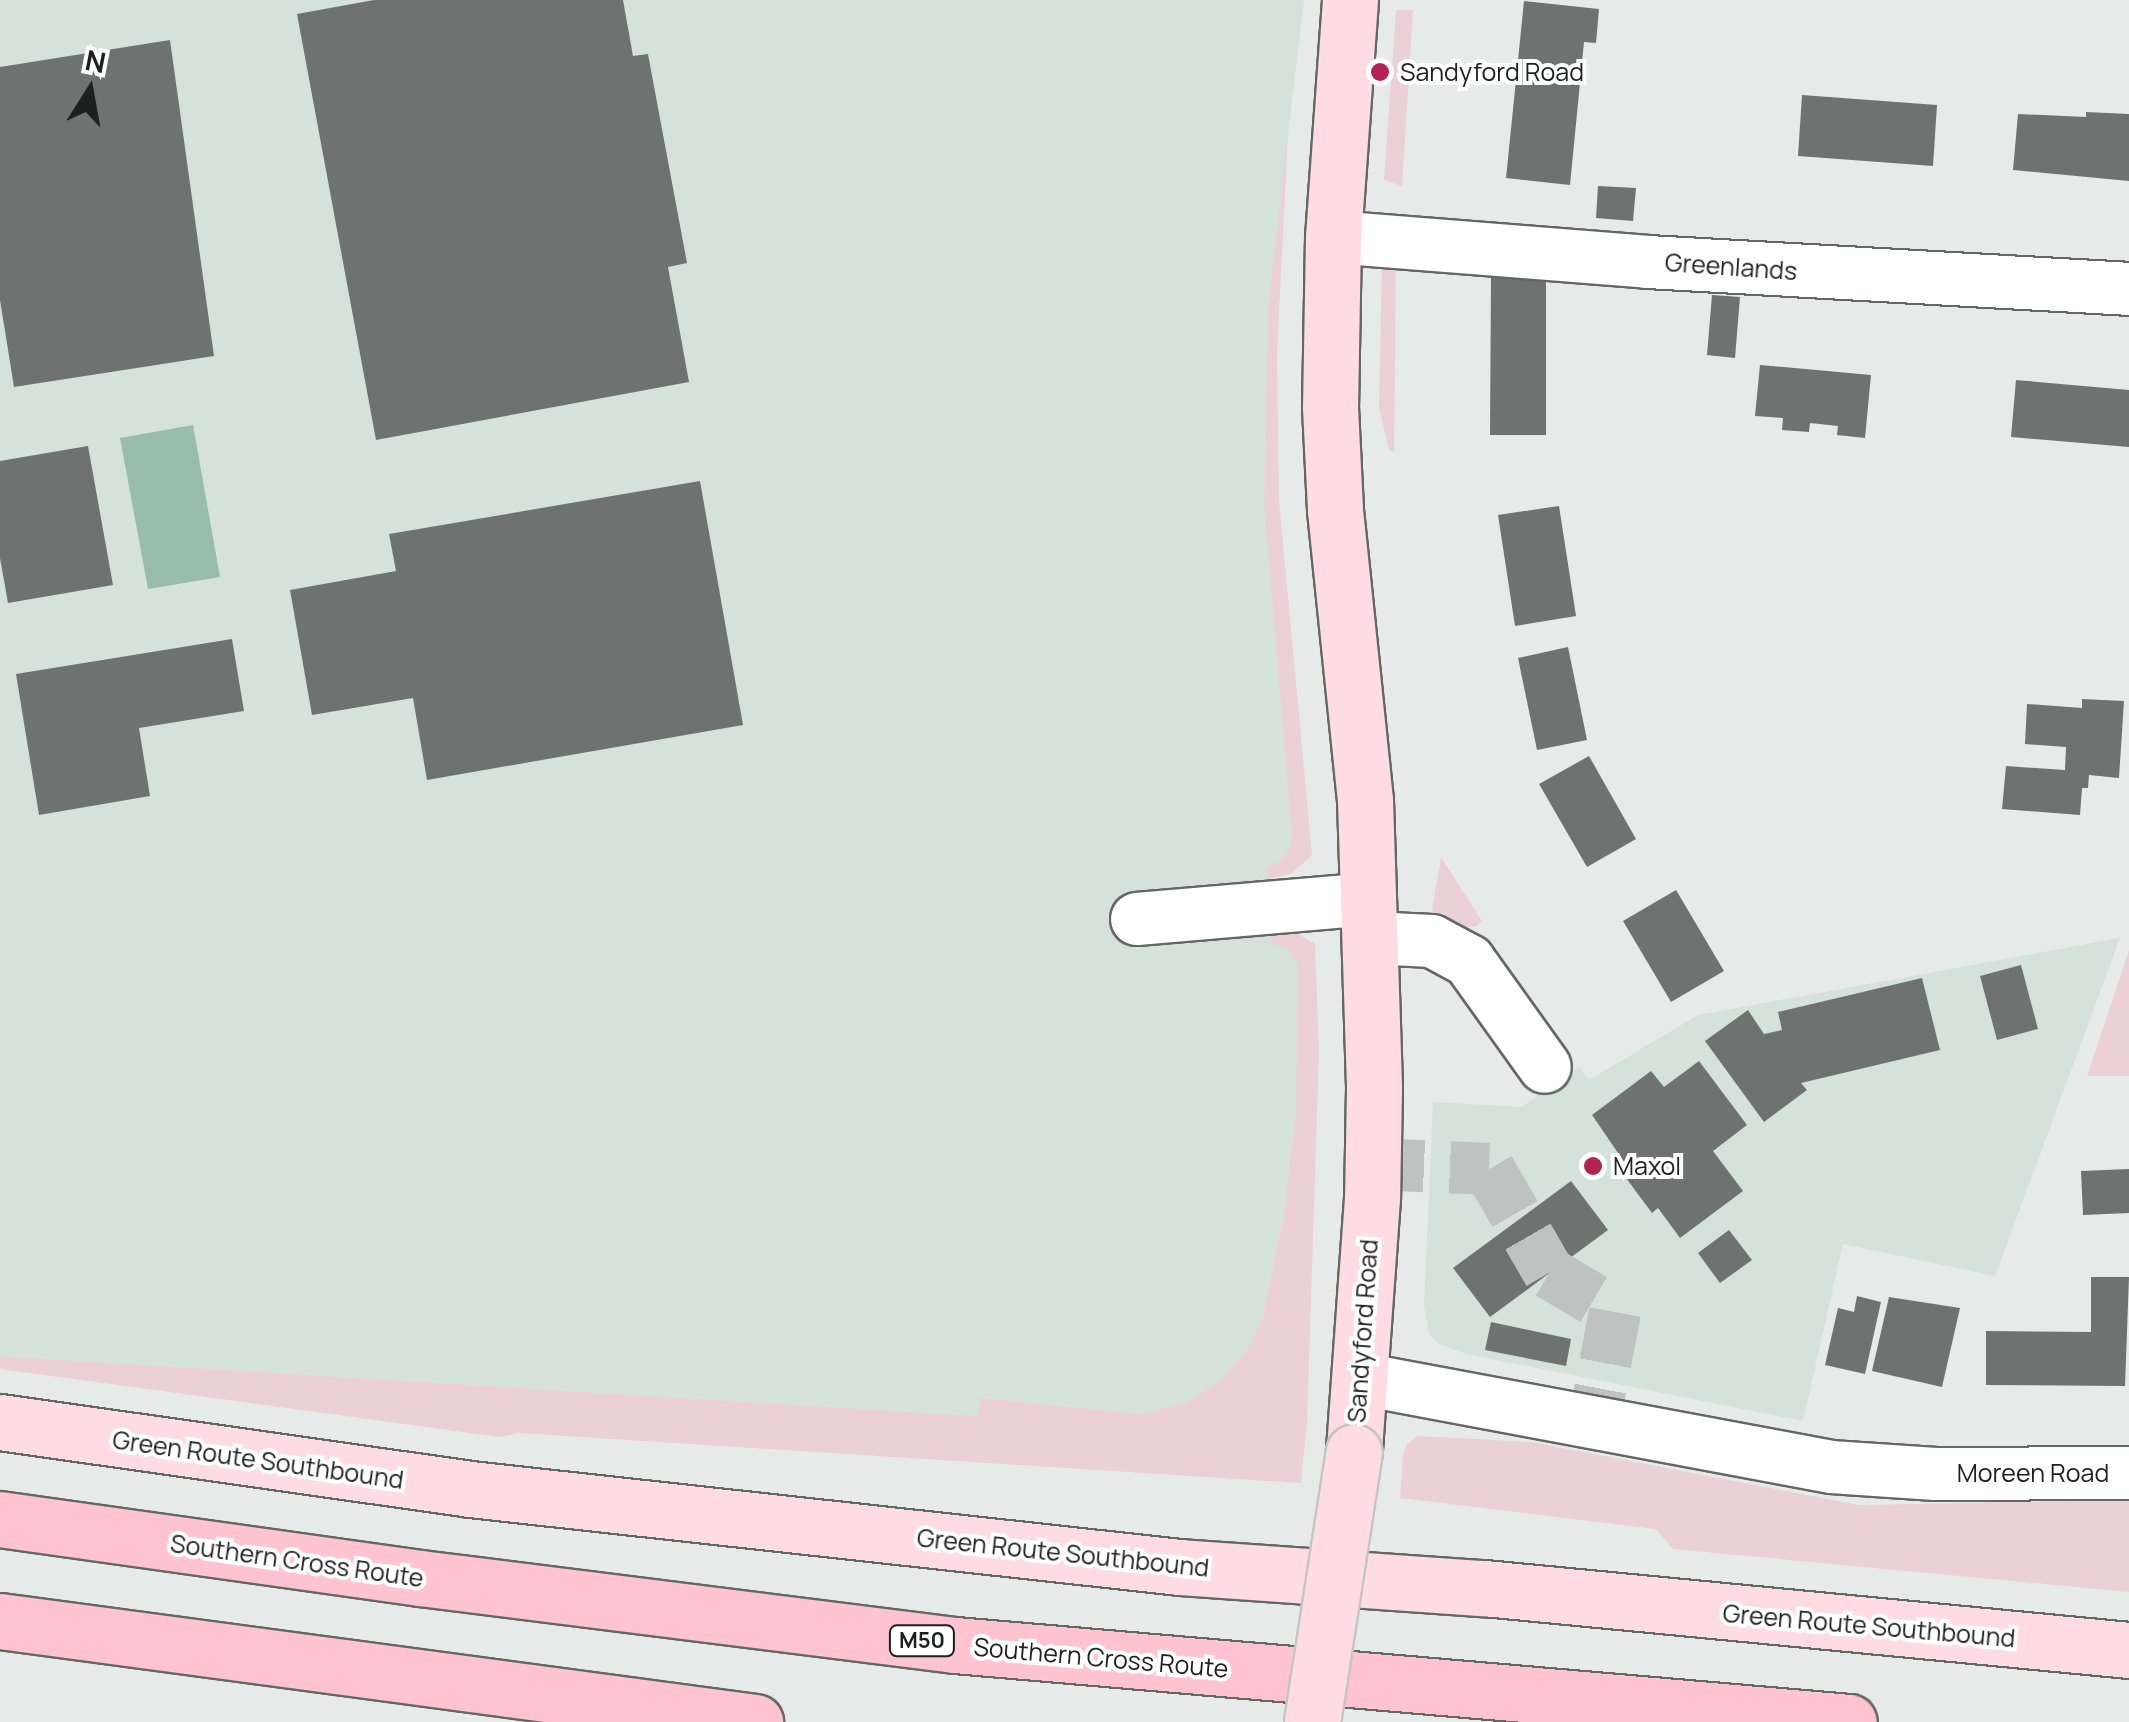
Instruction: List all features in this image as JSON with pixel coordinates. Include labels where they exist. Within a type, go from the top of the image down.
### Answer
[{"type":"highway","name":"Southern Cross Route","points":[[0,1519],[420,1578],[956,1645],[1849,1722]]},
{"type":"highway","points":[[0,1622],[755,1722]]},
{"type":"main road","name":"Sandyford Road","points":[[1312,1722],[1354,1452],[1372,1198],[1370,918],[1357,702],[1335,510],[1330,407],[1333,237],[1350,0]]},
{"type":"main road","name":"Green Route Southbound","points":[[0,1422],[470,1489],[1161,1565],[1484,1588],[2129,1650]]},
{"type":"street","name":"Greenlands","points":[[1333,237],[1742,268],[2129,289]]},
{"type":"street","points":[[1137,919],[1370,918],[1432,941],[1469,961],[1545,1067]]},
{"type":"street","name":"Moreen Road","points":[[1361,1379],[1783,1460],[1936,1474],[2129,1473]]},
{"type":"shaded area","points":[[0,0],[1304,0],[1268,306],[1264,505],[1292,840],[1283,860],[1266,867],[1270,942],[1287,948],[1297,965],[1296,1110],[1283,1219],[1262,1320],[1246,1351],[1220,1380],[1185,1403],[1141,1414],[980,1398],[979,1416],[0,1356]]},
{"type":"shaded area","points":[[1396,10],[1413,10],[1402,186],[1384,180]]},
{"type":"shaded area","points":[[1288,133],[1277,355],[1279,500],[1312,855],[1291,874],[1267,879],[1266,867],[1283,860],[1292,840],[1264,506],[1268,306]]},
{"type":"shaded area","points":[[1396,260],[1394,453],[1389,449],[1379,408],[1382,267]]},
{"type":"shaded area","points":[[193,425],[220,577],[148,589],[120,438]]},
{"type":"shaded area","points":[[1441,857],[1482,921],[1477,926],[1459,928],[1437,920],[1432,910]]},
{"type":"shaded area","points":[[1269,927],[1288,928],[1315,944],[1319,1051],[1307,1423],[1301,1483],[519,1433],[500,1437],[0,1369],[0,1356],[978,1416],[980,1398],[1141,1414],[1185,1403],[1220,1380],[1246,1351],[1262,1320],[1283,1219],[1296,1110],[1297,965],[1287,948],[1270,943]]},
{"type":"shaded area","points":[[2120,938],[1995,1276],[1843,1244],[1803,1421],[1466,1354],[1439,1344],[1429,1334],[1424,1305],[1433,1102],[1521,1107],[1579,1067],[1589,1080],[1698,1015]]},
{"type":"shaded area","points":[[2129,950],[2129,1076],[2087,1076]]},
{"type":"shaded area","points":[[1418,1436],[1531,1442],[1859,1505],[2129,1500],[2129,1592],[1673,1549],[1656,1529],[1400,1498],[1403,1455],[1407,1444]]},
{"type":"building","points":[[374,0],[623,0],[633,56],[648,54],[687,263],[668,267],[689,382],[376,440],[297,14]]},
{"type":"building","points":[[1524,1],[1599,9],[1596,43],[1584,42],[1570,185],[1506,178]]},
{"type":"building","points":[[170,40],[214,356],[14,387],[0,300],[0,67]]},
{"type":"building","points":[[1802,95],[1937,105],[1933,166],[1798,156]]},
{"type":"building","points":[[2086,112],[2129,114],[2129,181],[2013,170],[2018,114],[2086,117]]},
{"type":"building","points":[[1598,186],[1636,188],[1633,221],[1596,218]]},
{"type":"building","points":[[1491,278],[1546,278],[1546,435],[1490,435]]},
{"type":"building","points":[[1712,295],[1740,297],[1735,358],[1707,355]]},
{"type":"building","points":[[1760,365],[1871,375],[1865,438],[1837,435],[1838,426],[1810,423],[1809,432],[1782,430],[1783,418],[1755,416]]},
{"type":"building","points":[[2016,380],[2129,390],[2129,447],[2011,437]]},
{"type":"building","points":[[88,446],[113,585],[8,603],[0,558],[0,461]]},
{"type":"building","points":[[700,481],[743,725],[427,780],[413,698],[312,715],[290,590],[396,571],[389,534]]},
{"type":"building","points":[[1559,506],[1576,616],[1515,626],[1498,515]]},
{"type":"building","points":[[232,639],[244,711],[139,728],[150,796],[39,815],[16,674]]},
{"type":"building","points":[[1568,647],[1587,740],[1537,750],[1518,658]]},
{"type":"building","points":[[2082,699],[2124,701],[2119,778],[2089,775],[2088,788],[2082,788],[2080,815],[2002,809],[2006,766],[2065,770],[2066,747],[2025,744],[2027,704],[2082,708]]},
{"type":"building","points":[[1589,756],[1636,839],[1587,867],[1539,784]]},
{"type":"building","points":[[1676,890],[1724,971],[1671,1002],[1623,921]]},
{"type":"building","points":[[2021,965],[2038,1029],[1997,1040],[1980,976]]},
{"type":"building","points":[[1922,978],[1940,1050],[1801,1083],[1807,1090],[1764,1122],[1705,1041],[1748,1010],[1764,1034],[1782,1030],[1778,1012]]},
{"type":"building","points":[[1699,1061],[1747,1125],[1713,1151],[1743,1191],[1680,1238],[1658,1208],[1652,1213],[1623,1174],[1629,1169],[1592,1115],[1651,1071],[1664,1087]]},
{"type":"building","points":[[2129,1169],[2129,1213],[2083,1215],[2081,1171]]},
{"type":"building","points":[[1571,1181],[1608,1230],[1490,1317],[1453,1268]]},
{"type":"building","points":[[1729,1230],[1752,1260],[1720,1283],[1698,1253]]},
{"type":"building","points":[[2091,1277],[2129,1277],[2125,1386],[1986,1385],[1986,1331],[2091,1332]]},
{"type":"building","points":[[1857,1296],[1881,1302],[1865,1374],[1825,1365],[1838,1308],[1854,1312]]},
{"type":"building","points":[[1889,1297],[1960,1308],[1942,1387],[1872,1371]]},
{"type":"building","points":[[1491,1322],[1571,1339],[1566,1366],[1485,1350]]},
{"type":"tunnel","points":[[1372,1164],[1489,1169],[1549,1273],[1615,1312],[1594,1422]]},
{"type":"place","name":"Sandyford Road","points":[[1380,72]]},
{"type":"place","name":"Maxol","points":[[1593,1166]]}]
